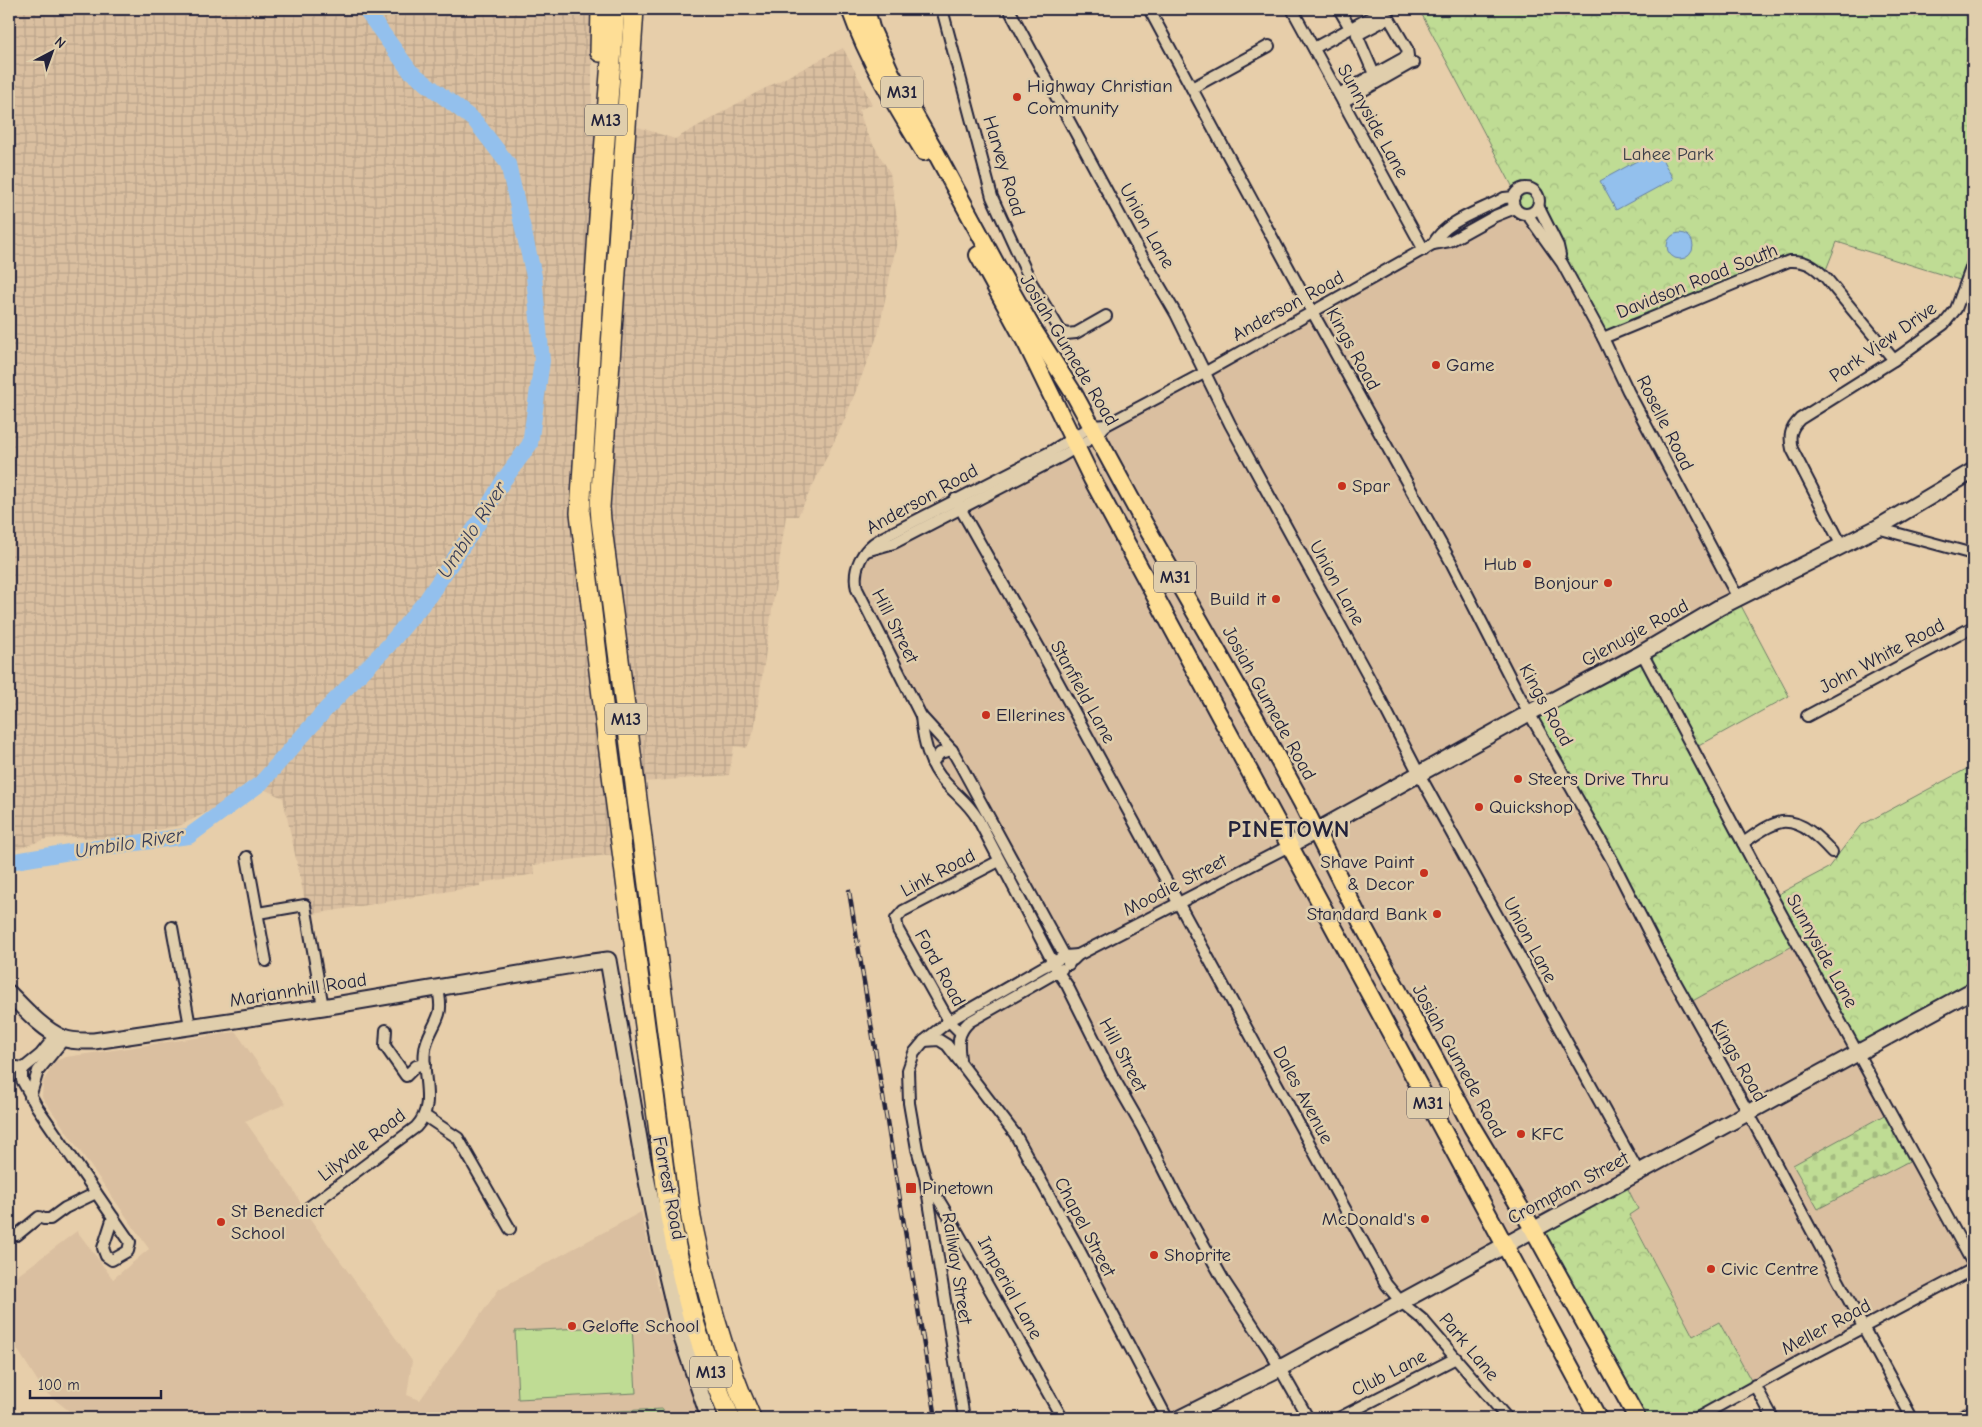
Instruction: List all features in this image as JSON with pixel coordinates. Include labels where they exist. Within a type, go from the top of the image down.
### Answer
[{"type":"highway","points":[[598,231],[594,175],[601,9]]},
{"type":"highway","name":"M13","points":[[615,9],[598,231],[580,513],[606,729],[670,1216],[685,1289],[695,1324],[710,1370],[730,1418]]},
{"type":"highway","name":"M13","points":[[634,9],[600,507],[601,520],[691,1218],[715,1322],[728,1363],[751,1418]]},
{"type":"highway","points":[[614,291],[637,62],[648,9]]},
{"type":"highway","points":[[695,1324],[699,1352],[721,1418]]},
{"type":"main road","name":"Josiah Gumede Road","points":[[850,9],[858,33],[876,70],[934,170],[1027,345],[1073,443],[1598,1418]]},
{"type":"main road","name":"Josiah Gumede Road","points":[[866,9],[871,28],[891,73],[1031,326],[1098,429],[1316,830],[1360,922],[1472,1128],[1534,1229],[1637,1418]]},
{"type":"street","name":"Harvey Road","points":[[942,9],[992,197],[1013,247],[1031,282],[1060,330],[1066,334],[1076,333],[1106,316]]},
{"type":"street","name":"Union Lane","points":[[1009,9],[1134,241],[1176,314],[1204,373],[1419,774],[1638,1173]]},
{"type":"street","name":"Kings Road","points":[[1149,9],[1313,313],[1451,562],[1529,713],[1612,860],[1642,922],[1707,1042],[1748,1112],[1862,1328],[1912,1418]]},
{"type":"street","name":"Sunnyside Lane","points":[[1292,9],[1424,250]]},
{"type":"street","points":[[1339,9],[1350,28]]},
{"type":"street","points":[[1314,48],[1386,9]]},
{"type":"street","points":[[1341,98],[1374,74],[1408,55],[1389,18],[1385,18],[1357,35],[1374,74]]},
{"type":"street","points":[[1192,88],[1269,46]]},
{"type":"street","points":[[1341,98],[1414,63]]},
{"type":"street","points":[[1530,188],[1537,194],[1538,206],[1527,214],[1522,213],[1514,202],[1519,190],[1530,188]]},
{"type":"street","name":"Anderson Road","points":[[866,551],[880,539],[957,504],[1204,373],[1433,244],[1450,241],[1495,216],[1514,202]]},
{"type":"street","name":"Roselle Road","points":[[1538,206],[1558,246],[1562,263]]},
{"type":"street","name":"Roselle Road","points":[[1527,214],[1562,263],[1738,598]]},
{"type":"street","name":"Davidson Road South","points":[[1603,338],[1789,261],[1804,261],[1826,278],[1894,360]]},
{"type":"street","name":"Park View Drive","points":[[1842,546],[1792,449],[1790,433],[1800,419],[1894,360],[1950,319],[1973,263]]},
{"type":"street","points":[[1962,293],[1973,299]]},
{"type":"street","name":"Glenugie Road","points":[[1289,846],[1529,713],[1642,653],[1738,598],[1878,528],[1973,471]]},
{"type":"street","name":"Stanfield Lane","points":[[957,504],[1046,660],[1178,903]]},
{"type":"street","points":[[1878,528],[1973,554]]},
{"type":"street","name":"Hill Street","points":[[866,551],[860,559],[855,575],[857,589],[921,716],[952,750],[1067,960]]},
{"type":"street","name":"John White Road","points":[[1807,716],[1973,627]]},
{"type":"street","name":"Sunnyside Lane","points":[[1642,653],[1743,843],[1973,1264]]},
{"type":"street","name":"Hill Street","points":[[921,716],[923,732],[932,763],[942,780],[970,805],[1219,1273],[1280,1368],[1308,1418]]},
{"type":"street","points":[[932,763],[940,753],[952,750]]},
{"type":"street","points":[[1743,843],[1775,824],[1783,822],[1813,833],[1832,852]]},
{"type":"street","name":"Moodie Street","points":[[948,1021],[1053,962],[1067,960],[1078,955],[1289,846]]},
{"type":"street","points":[[247,857],[266,961]]},
{"type":"street","name":"Link Road","points":[[896,919],[903,911],[999,861]]},
{"type":"street","name":"Dales Avenue","points":[[1178,903],[1386,1284],[1401,1302]]},
{"type":"street","points":[[258,913],[305,905],[323,1007]]},
{"type":"street","name":"Ford Road","points":[[896,919],[898,930],[948,1021],[960,1032]]},
{"type":"street","points":[[172,927],[190,1026]]},
{"type":"street","name":"Mariannhill Road","points":[[60,1037],[94,1041],[158,1027],[190,1026],[323,1007],[608,960]]},
{"type":"street","name":"Forrest Road","points":[[608,960],[660,1247],[681,1335],[709,1418]]},
{"type":"street","points":[[960,1060],[958,1047],[960,1032],[974,1019],[1058,972],[1067,960]]},
{"type":"street","points":[[585,963],[603,973],[612,986]]},
{"type":"street","name":"Lilyvale Road","points":[[309,1207],[416,1127],[424,1116],[427,1100],[425,1047],[439,1014],[438,987]]},
{"type":"street","name":"Crompton Street","points":[[1180,1418],[1280,1368],[1973,990]]},
{"type":"street","points":[[9,993],[37,1020],[60,1037]]},
{"type":"street","name":"Railway Street","points":[[948,1021],[924,1041],[909,1063],[908,1079],[909,1103],[917,1148],[925,1176],[964,1418]]},
{"type":"street","points":[[386,1030],[385,1046],[406,1076],[416,1066],[425,1064]]},
{"type":"street","points":[[60,1037],[24,1068],[22,1080],[30,1097],[127,1236],[131,1245],[128,1251],[112,1260],[106,1256],[103,1248],[113,1217]]},
{"type":"street","points":[[30,1097],[38,1071],[60,1037]]},
{"type":"street","name":"Chapel Street","points":[[924,1041],[934,1040],[943,1042],[960,1060],[1014,1134],[1075,1242],[1167,1418]]},
{"type":"street","points":[[9,1066],[24,1068]]},
{"type":"street","points":[[424,1116],[458,1138],[510,1229]]},
{"type":"street","name":"Imperial Lane","points":[[925,1176],[1062,1418]]},
{"type":"street","points":[[17,1235],[39,1217],[50,1219],[65,1208],[96,1193]]},
{"type":"street","name":"Meller Road","points":[[1697,1418],[1973,1269]]},
{"type":"street","name":"Park Lane","points":[[1401,1302],[1423,1320],[1507,1418]]},
{"type":"street","name":"Club Lane","points":[[1339,1418],[1456,1358]]},
{"type":"street","points":[[1755,1385],[1773,1418]]},
{"type":"street","points":[[1959,1418],[1973,1411]]},
{"type":"shaded area","points":[[9,9],[592,9],[592,112],[675,139],[754,94],[843,48],[872,104],[859,110],[866,132],[890,173],[899,231],[878,334],[845,419],[798,516],[786,516],[754,731],[747,748],[734,746],[729,775],[607,785],[615,854],[533,865],[535,874],[480,883],[480,886],[308,915],[283,798],[248,782],[224,804],[181,825],[116,839],[71,837],[46,839],[9,852]]},
{"type":"shaded area","points":[[1515,208],[1533,212],[1603,339],[1737,598],[1641,653],[1973,1264],[1754,1386],[1693,1336],[1629,1214],[1624,1181],[1179,1418],[1167,1418],[1015,1134],[948,1045],[923,1041],[1053,962],[970,805],[948,786],[857,589],[860,560],[1097,435],[1434,245]]},
{"type":"shaded area","name":"St Benedict School","points":[[236,1032],[286,1104],[245,1121],[293,1189],[306,1213],[412,1361],[407,1395],[420,1400],[499,1289],[641,1212],[656,1281],[704,1418],[323,1418],[294,1410],[199,1418],[78,1418],[44,1391],[12,1341],[9,1330],[9,1282],[77,1231],[113,1279],[149,1249],[42,1097],[43,1082],[55,1061],[66,1057]]},
{"type":"green space","name":"Lahee Park","points":[[1419,9],[1973,9],[1973,263],[1966,282],[1837,242],[1824,275],[1789,261],[1603,339],[1533,213],[1522,214],[1515,208],[1512,185]]},
{"type":"green space","points":[[1737,598],[1789,696],[1693,749],[1773,897],[1828,868],[1860,826],[1970,767],[1973,772],[1973,990],[1858,1053],[1798,943],[1687,1004],[1529,713]]},
{"type":"green space","points":[[1886,1114],[1911,1160],[1818,1209],[1793,1165]]},
{"type":"green space","points":[[1624,1181],[1638,1209],[1629,1215],[1693,1336],[1719,1322],[1754,1386],[1696,1418],[1637,1418],[1533,1229]]},
{"type":"green space","points":[[632,1326],[636,1393],[518,1399],[515,1331]]},
{"type":"green space","points":[[663,1409],[664,1418],[506,1418],[506,1416]]},
{"type":"water","points":[[1657,150],[1673,179],[1616,210],[1600,181]]},
{"type":"water","points":[[1680,233],[1689,237],[1693,246],[1689,255],[1680,259],[1671,255],[1667,246],[1671,237]]},
{"type":"waterway","name":"Umbilo River","points":[[9,862],[189,836],[261,783],[327,708],[388,646],[427,599],[479,522],[503,481],[530,444],[542,361],[534,276],[508,164],[475,121],[410,71],[365,9]]},
{"type":"railway","points":[[849,891],[936,1418]]},
{"type":"place","name":"Highway Christian Community","points":[[1017,97]]},
{"type":"place","name":"Game","points":[[1436,365]]},
{"type":"place","name":"Spar","points":[[1342,486]]},
{"type":"place","name":"Hub","points":[[1527,564]]},
{"type":"place","name":"Bonjour","points":[[1608,583]]},
{"type":"place","name":"Build it","points":[[1276,599]]},
{"type":"place","name":"Ellerines","points":[[986,715]]},
{"type":"place","name":"Steers Drive Thru","points":[[1518,779]]},
{"type":"place","name":"Quickshop","points":[[1479,807]]},
{"type":"place","name":"Shave Paint & Decor","points":[[1424,873]]},
{"type":"place","name":"Standard Bank","points":[[1437,914]]},
{"type":"place","name":"KFC","points":[[1521,1134]]},
{"type":"place","name":"Pinetown","points":[[911,1188]]},
{"type":"place","name":"McDonald's","points":[[1425,1219]]},
{"type":"place","name":"St Benedict School","points":[[221,1222]]},
{"type":"place","name":"Shoprite","points":[[1154,1255]]},
{"type":"place","name":"Civic Centre","points":[[1711,1269]]},
{"type":"place","name":"Gelofte School","points":[[572,1326]]},
{"type":"district","name":"PINETOWN","points":[[1289,829]]}]
